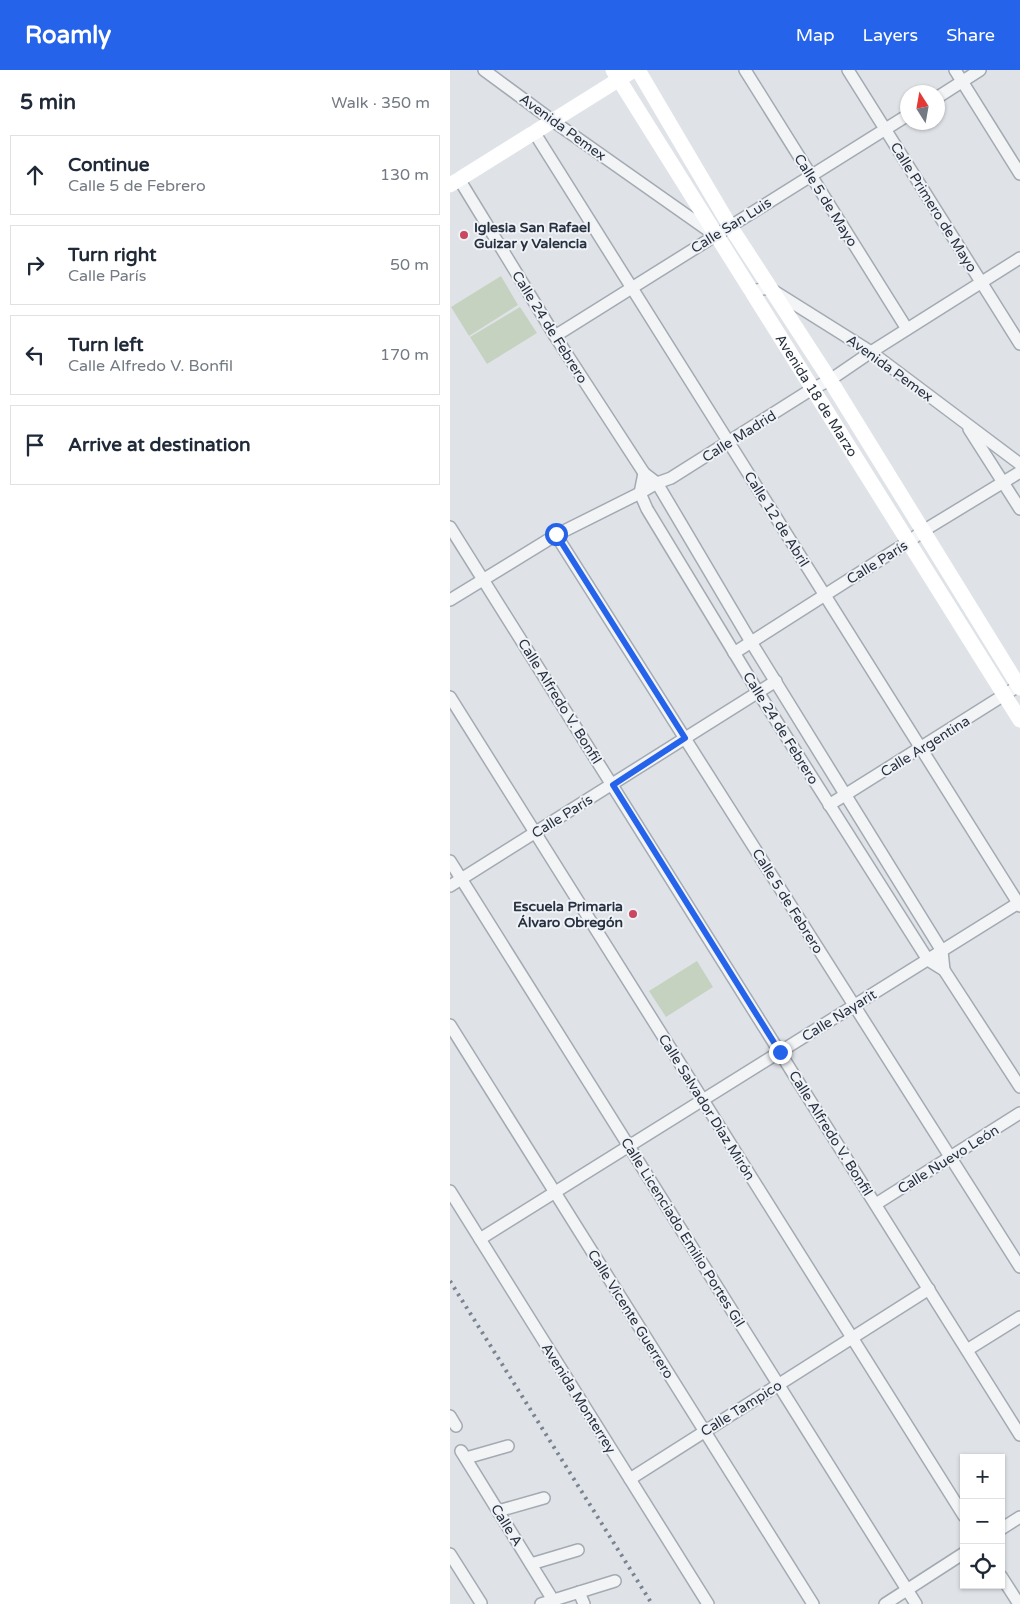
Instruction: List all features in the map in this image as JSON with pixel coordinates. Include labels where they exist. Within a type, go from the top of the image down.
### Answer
[{"type":"street","name":"Avenida Pemex","points":[[484,70],[553,121],[716,235]]},
{"type":"street","points":[[455,182],[553,121],[616,75],[634,70]]},
{"type":"street","name":"Avenida 18 de Marzo","points":[[638,70],[730,226],[830,380],[1020,686]]},
{"type":"street","name":"Calle 5 de Mayo","points":[[744,70],[907,329]]},
{"type":"street","name":"Calle Primero de Mayo","points":[[848,70],[1020,344]]},
{"type":"street","points":[[954,70],[1020,174]]},
{"type":"street","points":[[945,92],[980,70]]},
{"type":"street","name":"Avenida 18 de Marzo","points":[[616,75],[1020,720]]},
{"type":"street","name":"Calle San Luis","points":[[555,336],[900,120]]},
{"type":"street","name":"Calle 12 de Abril","points":[[534,132],[1020,904]]},
{"type":"street","name":"Calle 24 de Febrero","points":[[455,182],[644,473],[657,484],[751,642],[942,951],[944,970]]},
{"type":"street","name":"Calle Madrid","points":[[450,600],[556,534],[671,478],[812,389],[830,380],[1020,258]]},
{"type":"street","name":"Avenida Pemex","points":[[769,288],[871,352],[1020,464]]},
{"type":"street","points":[[752,291],[769,288]]},
{"type":"street","points":[[966,423],[1020,510]]},
{"type":"street","name":"Calle París","points":[[734,653],[1020,472]]},
{"type":"street","points":[[640,493],[644,473]]},
{"type":"street","name":"Calle 24 de Febrero","points":[[640,493],[648,510],[758,692],[928,960],[944,970],[1020,1087]]},
{"type":"street","name":"Calle Alfredo V. Bonfil","points":[[450,527],[1020,1435]]},
{"type":"street","name":"Calle 5 de Febrero","points":[[556,534],[1020,1267]]},
{"type":"street","name":"Calle París","points":[[450,886],[776,681]]},
{"type":"street","name":"Calle Argentina","points":[[829,805],[1020,686]]},
{"type":"street","name":"Calle Salvador Díaz Mirón","points":[[450,697],[960,1510]]},
{"type":"street","name":"Calle Licenciado Emilio Portes Gil","points":[[450,860],[916,1604]]},
{"type":"street","name":"Calle Nayarit","points":[[480,1239],[854,1005],[1020,904]]},
{"type":"street","name":"Calle Vicente Guerrero","points":[[450,1025],[813,1604]]},
{"type":"street","name":"Calle Nuevo León","points":[[876,1204],[1020,1113]]},
{"type":"street","name":"Avenida Monterrey","points":[[450,1191],[708,1604]]},
{"type":"street","name":"Calle Tampico","points":[[630,1479],[929,1289]]},
{"type":"street","points":[[967,1350],[1020,1317]]},
{"type":"street","name":"Calle A","points":[[508,1446],[463,1455],[553,1600]]},
{"type":"street","points":[[498,1511],[544,1498]]},
{"type":"street","points":[[1005,1526],[1020,1517]]},
{"type":"street","points":[[531,1564],[578,1550]]},
{"type":"street","points":[[450,1554],[481,1603]]},
{"type":"street","points":[[885,1604],[960,1556]]},
{"type":"street","points":[[540,1604],[615,1581]]},
{"type":"street","points":[[1005,1582],[1019,1604]]},
{"type":"street","points":[[579,1592],[584,1604]]},
{"type":"green space","points":[[501,276],[518,305],[469,336],[451,307]]},
{"type":"green space","points":[[520,307],[537,333],[487,364],[470,337]]},
{"type":"green space","points":[[697,961],[713,987],[666,1017],[649,991]]},
{"type":"railway","points":[[450,1281],[652,1604]]},
{"type":"place","name":"Iglesia San Rafael Guizar y Valencia","points":[[464,235]]},
{"type":"place","name":"Escuela Primaria Álvaro Obregón","points":[[633,914]]},
{"type":"route","points":[[556,534],[685,738],[613,785],[780,1052]]}]
